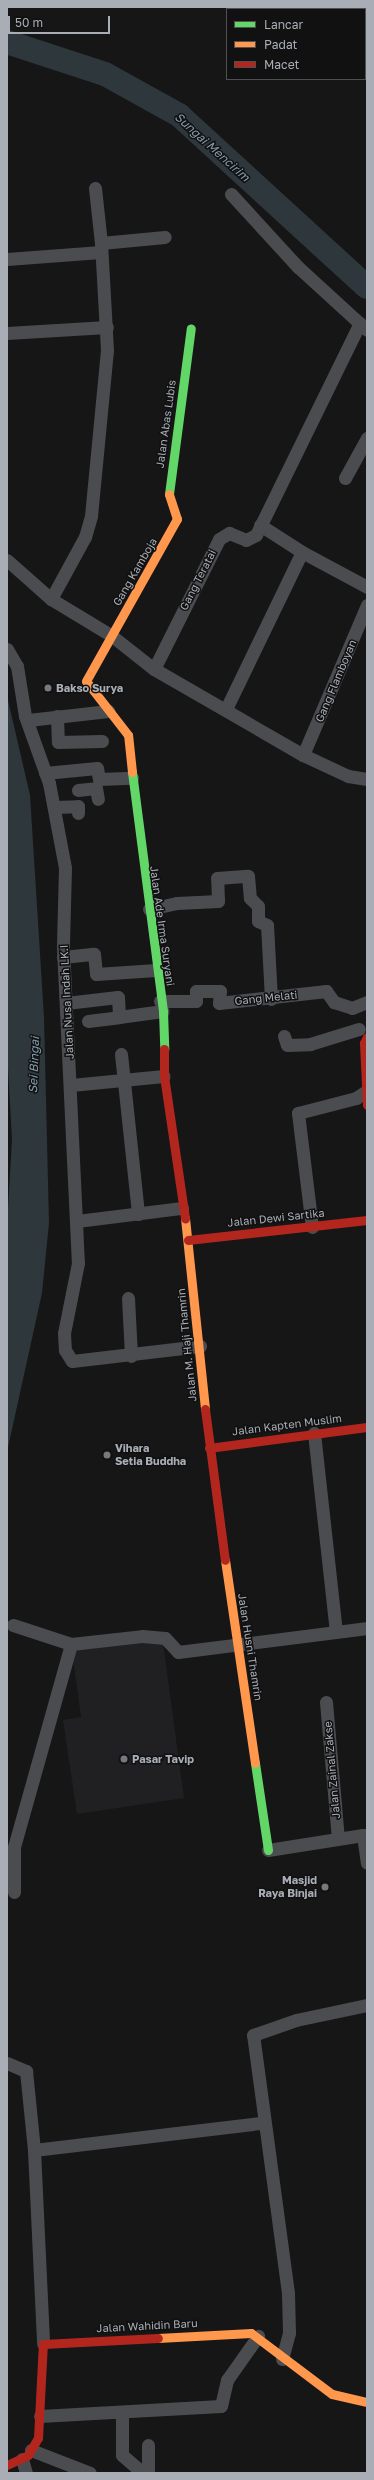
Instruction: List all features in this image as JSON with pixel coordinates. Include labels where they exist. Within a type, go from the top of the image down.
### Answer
[{"type":"street","points":[[51,599],[85,537],[91,516],[107,327],[95,188]]},
{"type":"street","points":[[231,194],[298,267],[363,327],[260,525],[302,552],[367,586]]},
{"type":"street","points":[[7,259],[165,237]]},
{"type":"street","points":[[7,334],[107,327]]},
{"type":"street","name":"Jalan Abas Lubis","points":[[177,519],[168,499],[191,328]]},
{"type":"street","points":[[345,478],[367,438]]},
{"type":"street","name":"Gang Kamboja","points":[[112,636],[177,519]]},
{"type":"street","name":"Gang Teratai","points":[[154,669],[219,539],[229,533],[250,540],[260,525]]},
{"type":"street","points":[[226,709],[302,552]]},
{"type":"street","points":[[7,560],[51,599],[112,636],[154,669],[226,709],[303,755],[348,776],[367,778]]},
{"type":"street","name":"Gang Flamboyan","points":[[303,755],[367,606]]},
{"type":"street","name":"Jalan Ade Irma Suryani","points":[[112,636],[86,682],[128,735],[132,778],[161,1006],[164,1076],[182,1208],[188,1240]]},
{"type":"street","name":"Jalan Nusa Indah LK.I","points":[[7,649],[17,666],[28,720],[54,807],[65,868],[63,957],[71,1085],[78,1263],[64,1333],[65,1350],[72,1361],[132,1356]]},
{"type":"street","points":[[28,720],[108,711]]},
{"type":"street","points":[[57,716],[53,744],[102,741]]},
{"type":"street","points":[[45,773],[97,768],[97,789]]},
{"type":"street","points":[[54,807],[78,809],[78,786],[97,789],[132,778]]},
{"type":"street","points":[[149,909],[176,903],[218,901],[217,878],[248,876],[250,898],[258,906],[258,921],[267,925],[271,998]]},
{"type":"street","points":[[63,957],[94,954],[96,974],[156,970]]},
{"type":"street","name":"Gang Melati","points":[[161,1006],[196,1001],[196,991],[220,991],[219,1003],[326,991],[334,1002],[352,1008]]},
{"type":"street","points":[[66,1003],[118,997],[119,1018]]},
{"type":"street","points":[[367,1002],[352,1008],[363,1036],[365,1092],[367,1105]]},
{"type":"street","points":[[88,1022],[119,1018],[161,1006]]},
{"type":"street","points":[[284,1036],[287,1045],[310,1044],[363,1036]]},
{"type":"street","points":[[120,1054],[125,1080],[130,1166],[138,1214]]},
{"type":"street","points":[[71,1085],[164,1076]]},
{"type":"street","points":[[312,1227],[298,1113],[356,1098],[365,1092]]},
{"type":"street","points":[[77,1220],[182,1208]]},
{"type":"street","name":"Jalan Dewi Sartika","points":[[188,1240],[367,1220]]},
{"type":"street","name":"Jalan M. Haji Thamrin","points":[[188,1240],[200,1346],[209,1448]]},
{"type":"street","points":[[128,1298],[132,1356],[200,1346]]},
{"type":"street","name":"Jalan Kapten Muslim","points":[[209,1448],[367,1427]]},
{"type":"street","points":[[314,1433],[336,1631]]},
{"type":"street","name":"Jalan Husni Thamrin","points":[[209,1448],[268,1850]]},
{"type":"street","points":[[13,1625],[71,1644],[142,1636],[165,1638],[178,1652],[367,1628]]},
{"type":"street","points":[[14,1892],[14,1847],[71,1644]]},
{"type":"street","name":"Jalan Zainal Zakse","points":[[326,1702],[338,1838]]},
{"type":"street","points":[[268,1850],[365,1835],[367,1863]]},
{"type":"street","points":[[282,2359],[289,2333],[288,2293],[262,2123],[253,2036],[296,2020],[367,2005]]},
{"type":"street","points":[[7,2063],[26,2071],[34,2150],[43,2344],[38,2438],[26,2454],[7,2465]]},
{"type":"street","points":[[34,2150],[262,2123]]},
{"type":"street","name":"Jalan Wahidin Baru","points":[[43,2344],[240,2332],[258,2336]]},
{"type":"street","points":[[40,2416],[221,2406],[228,2380],[258,2336],[282,2359],[332,2394],[367,2402]]},
{"type":"street","points":[[122,2412],[122,2455],[138,2469],[137,2473],[146,2473],[148,2445]]},
{"type":"street","points":[[26,2454],[26,2473]]},
{"type":"street","points":[[26,2454],[90,2473]]},
{"type":"shaded area","name":"Pasar Tavip","points":[[111,1641],[163,1643],[184,1798],[77,1814],[63,1720],[81,1717],[72,1651]]},
{"type":"water","name":"Sei Bingai","points":[[7,696],[30,795],[44,1017],[49,1223],[42,1293],[7,1452],[7,1226],[12,1139],[7,1051]]},
{"type":"waterway","name":"Sungai Mencirim","points":[[7,42],[105,74],[179,115],[367,287]]},
{"type":"traffic: fast","points":[[169,494],[191,328]]},
{"type":"traffic: fast","points":[[132,772],[163,1011],[164,1049]]},
{"type":"traffic: fast","points":[[255,1763],[268,1850]]},
{"type":"traffic: slow","points":[[132,772],[128,735],[86,681],[177,519],[169,494]]},
{"type":"traffic: slow","points":[[185,1218],[205,1409]]},
{"type":"traffic: slow","points":[[225,1560],[255,1763]]},
{"type":"traffic: slow","points":[[158,2338],[251,2333],[332,2394],[367,2402]]},
{"type":"traffic: jam","points":[[367,1037],[364,1043],[367,1105]]},
{"type":"traffic: jam","points":[[164,1049],[164,1076],[185,1218]]},
{"type":"traffic: jam","points":[[188,1240],[367,1220]]},
{"type":"traffic: jam","points":[[205,1409],[225,1560]]},
{"type":"traffic: jam","points":[[209,1448],[367,1427]]},
{"type":"traffic: jam","points":[[7,2465],[28,2455],[38,2438],[43,2344],[158,2338]]},
{"type":"place","name":"Bakso Surya","points":[[48,688]]},
{"type":"place","name":"Vihara Setia Buddha","points":[[107,1455]]},
{"type":"place","name":"Pasar Tavip","points":[[124,1759]]},
{"type":"place","name":"Masjid Raya Binjai","points":[[325,1887]]}]
